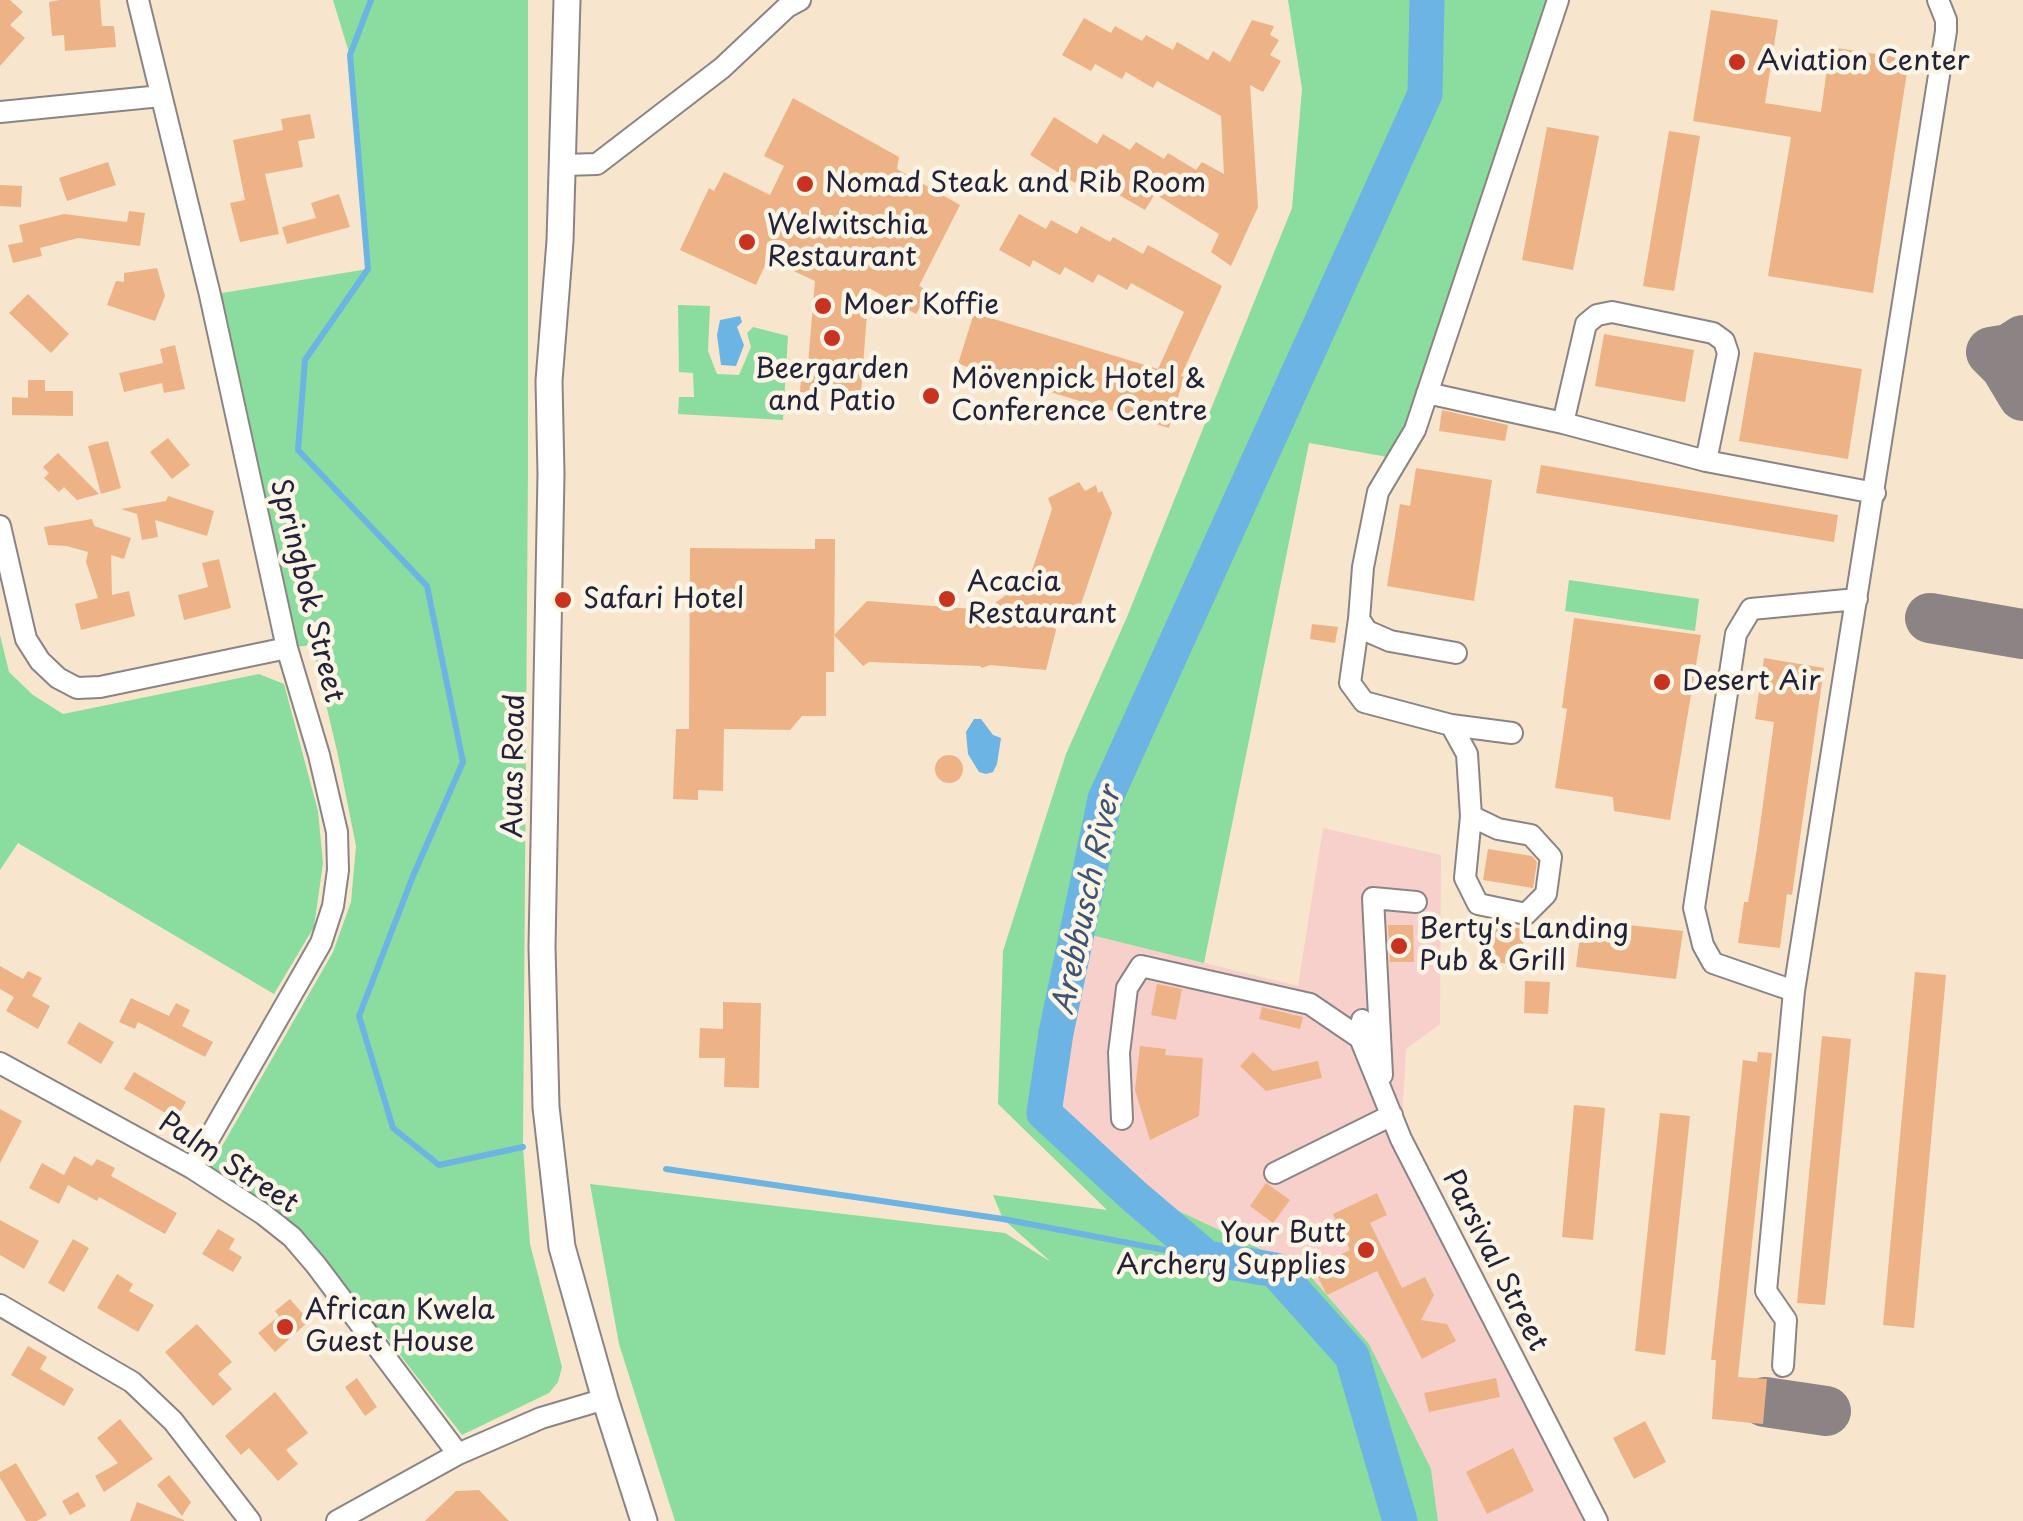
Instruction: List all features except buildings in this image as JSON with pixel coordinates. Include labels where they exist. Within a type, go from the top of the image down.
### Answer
[{"type":"main road","name":"Auas Road","points":[[567,0],[563,165],[549,381],[542,929],[546,1106],[562,1248],[644,1521]]},
{"type":"street","name":"Springbok Street","points":[[138,0],[210,295],[288,648],[337,832],[338,870],[333,906],[320,942],[192,1168]]},
{"type":"street","points":[[563,165],[596,164],[722,68],[787,6],[800,0]]},
{"type":"street","points":[[1512,733],[1450,725],[1364,702],[1350,683],[1363,567],[1378,492],[1415,430],[1558,0]]},
{"type":"street","points":[[1783,1366],[1786,1320],[1766,1291],[1794,991],[1946,31],[1938,0]]},
{"type":"street","points":[[0,112],[161,96]]},
{"type":"street","points":[[1563,422],[1586,324],[1597,315],[1612,312],[1713,332],[1724,341],[1728,353],[1706,461]]},
{"type":"street","points":[[1427,393],[1563,422],[1706,461],[1875,492]]},
{"type":"street","points":[[0,526],[26,639],[40,661],[58,678],[77,688],[288,648]]},
{"type":"street","points":[[1794,991],[1713,964],[1694,908],[1736,634],[1751,609],[1857,599]]},
{"type":"street","points":[[1359,619],[1368,631],[1390,640],[1456,653]]},
{"type":"street","points":[[1450,725],[1467,754],[1470,816],[1465,878],[1478,904],[1526,914],[1546,894],[1551,857],[1532,835],[1498,829],[1470,816]]},
{"type":"street","points":[[1383,1092],[1372,898],[1416,902]]},
{"type":"street","name":"Parsival Street","points":[[1122,1120],[1119,1053],[1127,988],[1141,966],[1310,1004],[1361,1029],[1392,1116],[1464,1266],[1598,1521]]},
{"type":"street","name":"Palm Street","points":[[0,1063],[192,1168],[292,1237],[458,1454]]},
{"type":"street","points":[[1275,1173],[1392,1116]]},
{"type":"street","points":[[0,1305],[132,1382],[173,1420],[250,1521]]},
{"type":"street","points":[[341,1520],[458,1454],[541,1418],[605,1399]]},
{"type":"shaded area","points":[[1323,828],[1441,855],[1440,1024],[1406,1049],[1401,1139],[1597,1521],[1438,1521],[1431,1469],[1305,1270],[1153,1199],[1103,1161],[1049,1107],[1087,934],[1298,986]]},
{"type":"green space","points":[[333,0],[528,0],[523,1147],[530,1244],[562,1367],[558,1382],[549,1393],[462,1435],[387,1338],[316,1265],[192,1168],[217,1155],[333,952],[351,902],[356,846],[337,751],[312,645],[287,648],[210,295],[368,269],[350,56]]},
{"type":"green space","points":[[1288,0],[1558,0],[1393,458],[1309,443],[1204,963],[1087,934],[1049,1106],[1103,1161],[1153,1199],[1305,1270],[1369,1344],[1431,1469],[1438,1521],[675,1521],[619,1344],[590,1184],[1005,1233],[1051,1262],[1003,1219],[993,1195],[1107,1210],[998,1104],[1003,951],[1066,754],[1127,617],[1292,208],[1302,89]]},
{"type":"green space","points":[[678,305],[710,306],[708,351],[717,374],[739,375],[751,347],[747,333],[753,327],[788,336],[783,420],[678,414],[679,397],[694,397],[693,373],[679,372]]},
{"type":"green space","points":[[1569,580],[1699,599],[1695,631],[1565,611]]},
{"type":"green space","points":[[0,635],[9,672],[33,695],[63,714],[259,674],[284,684],[318,811],[323,863],[314,927],[274,994],[18,843],[0,870]]},
{"type":"water","points":[[740,316],[742,322],[737,327],[744,345],[736,366],[721,365],[717,335],[720,320]]},
{"type":"water","points":[[974,719],[981,719],[993,735],[1001,738],[993,772],[979,772],[968,754],[966,732]]},
{"type":"waterway","points":[[371,0],[350,55],[368,269],[305,360],[298,450],[427,586],[463,762],[413,876],[359,1016],[393,1128],[439,1165],[523,1147]]},
{"type":"waterway","name":"Arebbusch River","points":[[1400,1521],[1352,1356],[1275,1270],[1207,1258],[1044,1113],[1056,1033],[1105,799],[1425,94],[1427,0]]},
{"type":"waterway","points":[[666,1169],[1003,1219],[1207,1258]]},
{"type":"taxiway","points":[[2023,340],[2009,349],[1991,352],[2005,366],[2023,396]]},
{"type":"taxiway","points":[[1930,618],[2023,634]]},
{"type":"taxiway","points":[[1765,1402],[1826,1411]]},
{"type":"place","name":"Aviation Center","points":[[1737,62]]},
{"type":"place","name":"Nomad Steak and Rib Room","points":[[805,184]]},
{"type":"place","name":"Welwitschia Restaurant","points":[[747,242]]},
{"type":"place","name":"Moer Koffie","points":[[823,306]]},
{"type":"place","name":"Beergarden and Patio","points":[[832,338]]},
{"type":"place","name":"Mövenpick Hotel & Conference Centre","points":[[931,396]]},
{"type":"place","name":"Acacia Restaurant","points":[[947,599]]},
{"type":"place","name":"Safari Hotel","points":[[563,600]]},
{"type":"place","name":"Desert Air","points":[[1662,682]]},
{"type":"place","name":"Berty's Landing Pub & Grill","points":[[1399,946]]},
{"type":"place","name":"Your Butt Archery Supplies","points":[[1366,1250]]},
{"type":"place","name":"African Kwela Guest House","points":[[285,1327]]}]
